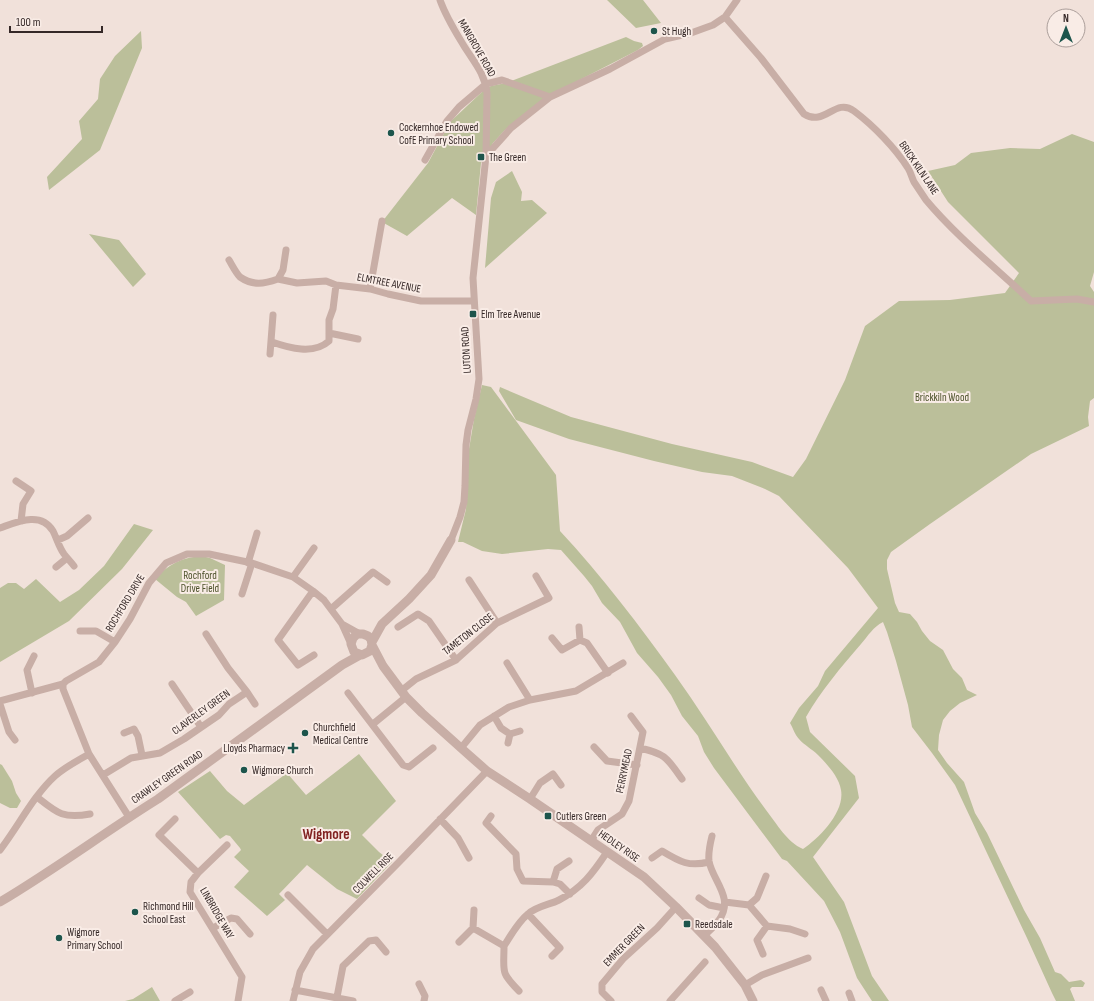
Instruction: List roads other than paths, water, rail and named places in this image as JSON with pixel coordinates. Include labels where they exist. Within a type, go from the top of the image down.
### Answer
[{"type":"street","name":"MANGROVE ROAD","points":[[440,0],[446,16],[483,75],[486,84],[486,156]]},
{"type":"street","points":[[486,156],[508,131],[550,97],[610,69],[665,38],[702,29],[725,17],[737,0]]},
{"type":"street","name":"BRICK KILN LANE","points":[[725,17],[761,58],[804,114],[813,118],[818,118],[842,107],[848,108],[854,111],[891,145],[910,170],[914,182],[925,198],[942,218],[1031,301],[1077,299],[1094,302]]},
{"type":"street","points":[[425,160],[447,121],[459,107],[486,84],[502,80],[550,97]]},
{"type":"street","name":"LUTON ROAD","points":[[451,540],[464,502],[466,445],[479,379],[473,278],[486,156]]},
{"type":"street","points":[[370,289],[382,221]]},
{"type":"street","points":[[229,260],[240,276],[257,284],[265,283],[278,279],[283,270],[286,250]]},
{"type":"street","name":"ELMTREE AVENUE","points":[[278,279],[297,283],[326,281],[336,285],[370,289],[421,301],[474,301]]},
{"type":"street","points":[[272,342],[287,347],[308,349],[323,347],[329,341],[329,320],[333,308],[336,285]]},
{"type":"street","points":[[270,354],[273,315]]},
{"type":"street","points":[[329,333],[358,339]]},
{"type":"street","points":[[16,481],[31,491],[22,504],[21,521]]},
{"type":"street","points":[[58,540],[67,536],[88,518]]},
{"type":"street","points":[[0,528],[21,521],[35,519],[44,522],[52,530],[63,553],[74,566]]},
{"type":"street","points":[[242,594],[257,534]]},
{"type":"street","points":[[382,624],[372,643],[370,651],[362,655],[354,652],[351,646],[352,638],[382,624],[409,599],[430,575],[451,540]]},
{"type":"street","points":[[293,578],[314,548]]},
{"type":"street","name":"ROCHFORD DRIVE","points":[[0,701],[63,684],[99,662],[115,642],[130,619],[149,583],[166,563],[187,554],[209,554],[250,563],[293,578],[313,591],[331,609],[342,624],[351,646]]},
{"type":"street","points":[[56,567],[67,558]]},
{"type":"street","points":[[331,609],[373,572],[387,582]]},
{"type":"street","name":"TAMETON CLOSE","points":[[372,724],[404,694],[416,679],[456,660],[497,623],[549,598],[536,576]]},
{"type":"street","points":[[469,580],[497,623]]},
{"type":"street","points":[[313,591],[278,640],[298,665],[314,655]]},
{"type":"street","points":[[398,627],[418,614],[429,621],[456,660]]},
{"type":"street","name":"ROCHFORD DRIVE","points":[[342,624],[362,634]]},
{"type":"street","points":[[579,627],[580,640]]},
{"type":"street","points":[[80,630],[96,630],[115,642]]},
{"type":"street","name":"CLAVERLEY GREEN","points":[[103,775],[131,758],[160,753],[219,715],[229,704],[247,692],[228,668],[206,634]]},
{"type":"street","points":[[362,634],[370,637],[372,643]]},
{"type":"street","points":[[552,638],[562,650],[580,640],[588,643],[608,673]]},
{"type":"street","name":"HEDLEY RISE","points":[[372,643],[383,666],[404,694],[422,713],[487,771],[644,877],[715,947],[745,984],[753,1001]]},
{"type":"street","name":"CRAWLEY GREEN ROAD","points":[[342,665],[351,646]]},
{"type":"street","name":"CRAWLEY GREEN ROAD","points":[[0,902],[78,853],[129,817],[158,799],[342,665],[362,655]]},
{"type":"street","name":"HEDLEY RISE","points":[[362,655],[383,666]]},
{"type":"street","points":[[32,693],[27,670],[34,656]]},
{"type":"street","points":[[507,663],[530,700]]},
{"type":"street","points":[[461,748],[480,725],[509,707],[530,700],[576,691],[623,663]]},
{"type":"street","points":[[63,684],[63,689],[88,754],[129,817]]},
{"type":"street","points":[[172,684],[201,727]]},
{"type":"street","points":[[247,692],[255,704]]},
{"type":"street","points":[[348,693],[403,765],[409,767],[433,748]]},
{"type":"street","points":[[0,704],[9,732],[15,740]]},
{"type":"street","points":[[494,716],[501,728],[510,734]]},
{"type":"street","name":"PERRYMEAD","points":[[591,840],[598,830],[622,814],[629,801],[643,732],[632,716]]},
{"type":"street","points":[[124,733],[134,729],[138,736],[142,755]]},
{"type":"street","points":[[510,734],[520,731]]},
{"type":"street","points":[[508,743],[510,734]]},
{"type":"street","points":[[594,747],[607,761],[636,765]]},
{"type":"street","points":[[640,748],[658,752],[668,760],[682,779]]},
{"type":"street","points":[[0,850],[37,797],[55,776],[88,754]]},
{"type":"street","name":"COLWELL RISE","points":[[293,1001],[300,972],[313,949],[487,771]]},
{"type":"street","points":[[530,799],[540,783],[554,774],[561,785]]},
{"type":"street","points":[[37,797],[56,812],[68,816],[90,814]]},
{"type":"street","points":[[491,816],[486,823],[516,854],[517,868],[523,881],[553,882],[560,884],[570,894]]},
{"type":"street","points":[[175,819],[159,835],[198,873]]},
{"type":"street","points":[[440,819],[458,838],[469,858]]},
{"type":"street","points":[[704,936],[720,919],[724,905],[718,882],[709,862],[709,849],[712,836]]},
{"type":"street","name":"LINBRIDGE WAY","points":[[228,845],[198,873],[191,882],[190,892],[242,978],[238,1001]]},
{"type":"street","points":[[652,858],[662,851],[677,861],[697,865],[709,862]]},
{"type":"street","points":[[519,991],[507,979],[504,972],[504,946],[528,914],[537,908],[570,894],[584,884],[607,852]]},
{"type":"street","points":[[553,882],[557,869],[569,861]]},
{"type":"street","points":[[699,898],[709,905],[749,905],[757,898],[766,876]]},
{"type":"street","points":[[288,895],[327,934]]},
{"type":"street","points":[[749,905],[767,926],[805,934]]},
{"type":"street","name":"EMMER GREEN","points":[[611,1001],[602,992],[602,984],[624,959],[657,928],[676,907]]},
{"type":"street","points":[[459,942],[473,928],[474,910]]},
{"type":"street","points":[[528,914],[560,948],[552,956]]},
{"type":"street","points":[[213,928],[231,918],[237,919],[250,934]]},
{"type":"street","points":[[763,954],[757,940],[767,926]]},
{"type":"street","points":[[473,928],[504,946]]},
{"type":"street","points":[[337,997],[343,966],[369,941],[376,940],[386,952]]},
{"type":"street","points":[[745,984],[762,975],[808,958]]},
{"type":"street","points":[[670,1001],[705,962]]},
{"type":"street","points":[[419,984],[425,996],[424,1001]]},
{"type":"street","points":[[295,990],[353,1001]]},
{"type":"street","points":[[821,990],[826,1001]]},
{"type":"street","points":[[175,1001],[190,992]]},
{"type":"street","points":[[849,993],[852,1001]]},
{"type":"place","name":"St Hugh","points":[[654,31]]},
{"type":"place","name":"Cockernhoe Endowed CofE Primary School","points":[[391,133]]},
{"type":"place","name":"The Green","points":[[481,157]]},
{"type":"place","name":"Elm Tree Avenue","points":[[473,314]]},
{"type":"place","name":"Churchfield Medical Centre","points":[[305,733]]},
{"type":"place","name":"Lloyds Pharmacy","points":[[293,748]]},
{"type":"place","name":"Wigmore Church","points":[[244,770]]},
{"type":"place","name":"Cutlers Green","points":[[548,816]]},
{"type":"place","name":"Richmond Hill School East","points":[[135,912]]},
{"type":"place","name":"Reedsdale","points":[[687,924]]},
{"type":"place","name":"Wigmore Primary School","points":[[59,938]]},
{"type":"district","name":"Wigmore","points":[[326,834]]},
{"type":"park label","name":"Brickkiln Wood","points":[[942,397]]},
{"type":"park label","name":"Rochford Drive Field","points":[[200,581]]}]
